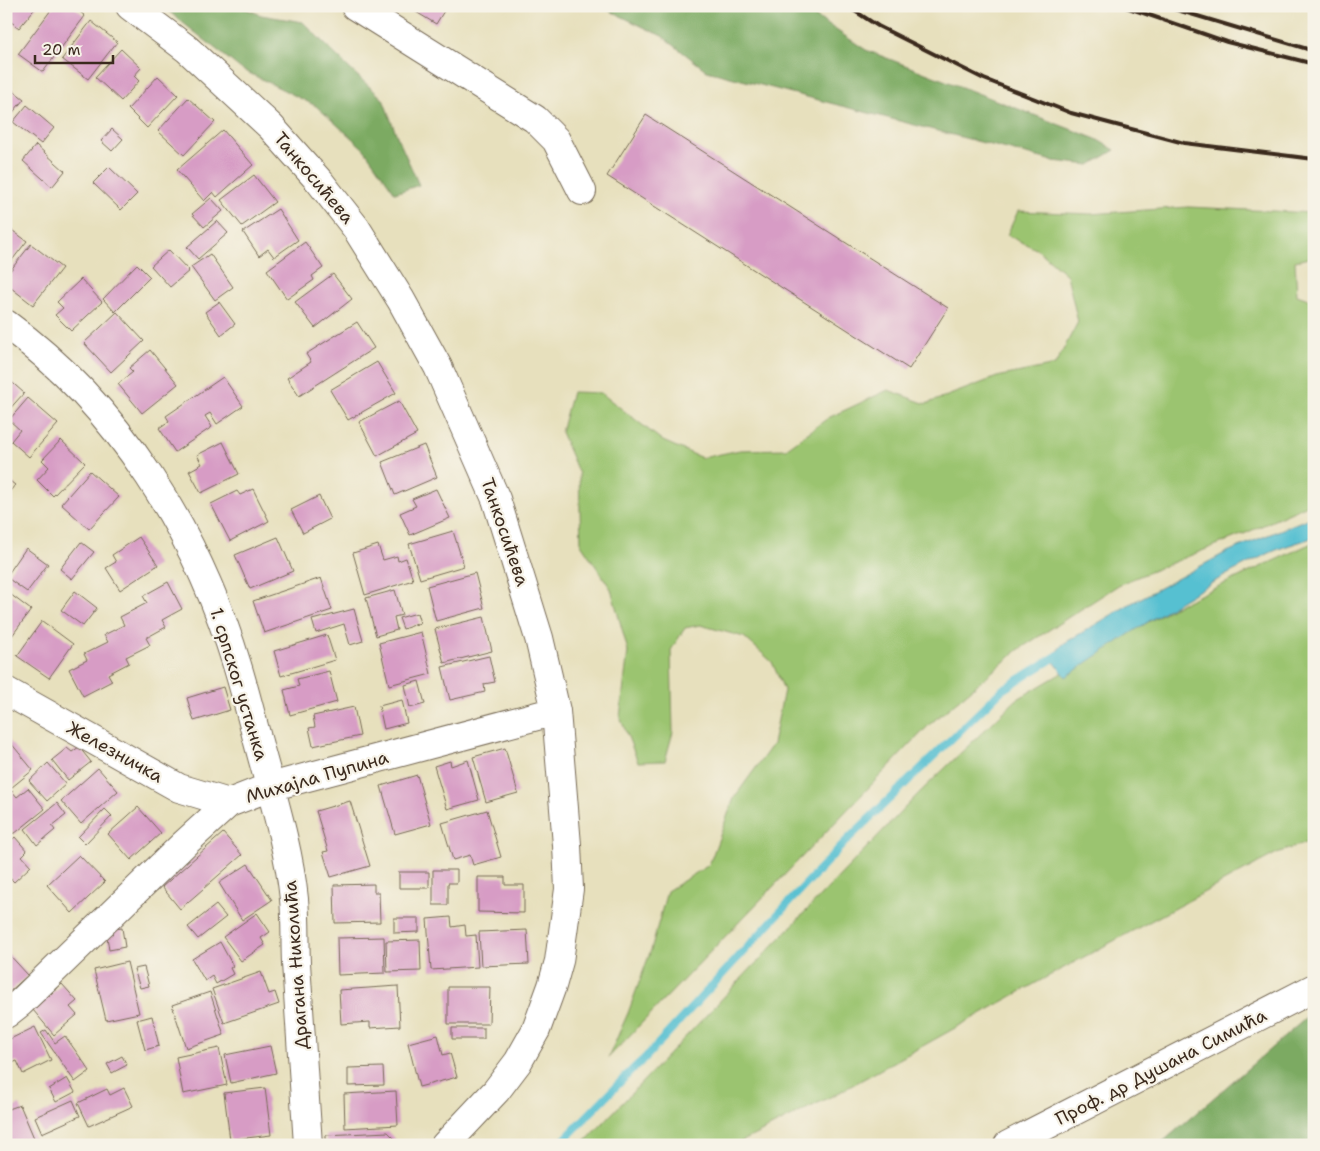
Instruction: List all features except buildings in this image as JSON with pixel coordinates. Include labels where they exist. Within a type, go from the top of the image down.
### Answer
[{"type":"street","name":"Танкосићева","points":[[130,6],[186,49],[271,127],[320,182],[356,228],[401,300],[438,367],[496,499],[539,638],[556,711],[567,845],[569,889],[558,961],[552,986],[536,1030],[518,1062],[496,1091],[445,1145]]},
{"type":"street","points":[[355,6],[536,118],[556,140],[582,190]]},
{"type":"street","name":"1. српског устанка","points":[[6,324],[30,342],[93,403],[121,435],[170,511],[196,559],[219,614],[237,664],[270,787]]},
{"type":"street","name":"Железничка","points":[[6,691],[179,788],[229,803]]},
{"type":"street","name":"Михајла Пупина","points":[[6,1014],[40,984],[184,844],[229,803],[270,787],[556,711]]},
{"type":"street","name":"Драгана Николића","points":[[270,787],[282,834],[294,900],[308,1145]]},
{"type":"street","name":"Проф. др Душана Симића","points":[[1008,1145],[1314,988]]},
{"type":"green space","points":[[162,6],[239,6],[261,15],[303,22],[383,99],[419,185],[395,193],[364,149],[316,106],[241,69]]},
{"type":"green space","points":[[600,6],[800,6],[866,50],[1096,139],[1115,150],[1090,165],[1053,161],[707,71],[662,36]]},
{"type":"green space","points":[[1188,207],[1314,213],[1314,257],[1295,261],[1297,295],[1314,301],[1314,502],[1246,533],[1120,584],[1018,650],[930,724],[608,1058],[628,1013],[651,950],[667,891],[709,865],[734,798],[773,744],[784,690],[772,662],[744,637],[700,625],[685,628],[671,650],[673,732],[665,761],[638,762],[620,717],[628,651],[611,589],[581,544],[579,474],[561,432],[572,392],[601,393],[663,441],[702,458],[740,450],[786,449],[828,418],[888,390],[926,404],[997,377],[1055,365],[1078,322],[1067,275],[1038,250],[1007,235],[1018,211],[1090,214]]},
{"type":"green space","points":[[1314,542],[1314,840],[1277,853],[1045,978],[840,1092],[735,1145],[582,1145],[919,793],[1016,700],[1172,608]]},
{"type":"green space","points":[[1314,1015],[1314,1145],[1159,1145],[1305,1019]]},
{"type":"water","points":[[1314,516],[1314,537],[1274,551],[1193,594],[1066,677],[1051,658],[1063,644],[1128,605],[1227,552]]},
{"type":"waterway","points":[[559,1145],[644,1059],[845,842],[1002,690],[1060,654]]},
{"type":"railway","points":[[847,6],[878,26],[984,79],[1071,113],[1184,143],[1314,159]]},
{"type":"railway","points":[[1123,6],[1227,42],[1314,64]]},
{"type":"railway","points":[[1164,6],[1314,51]]}]
